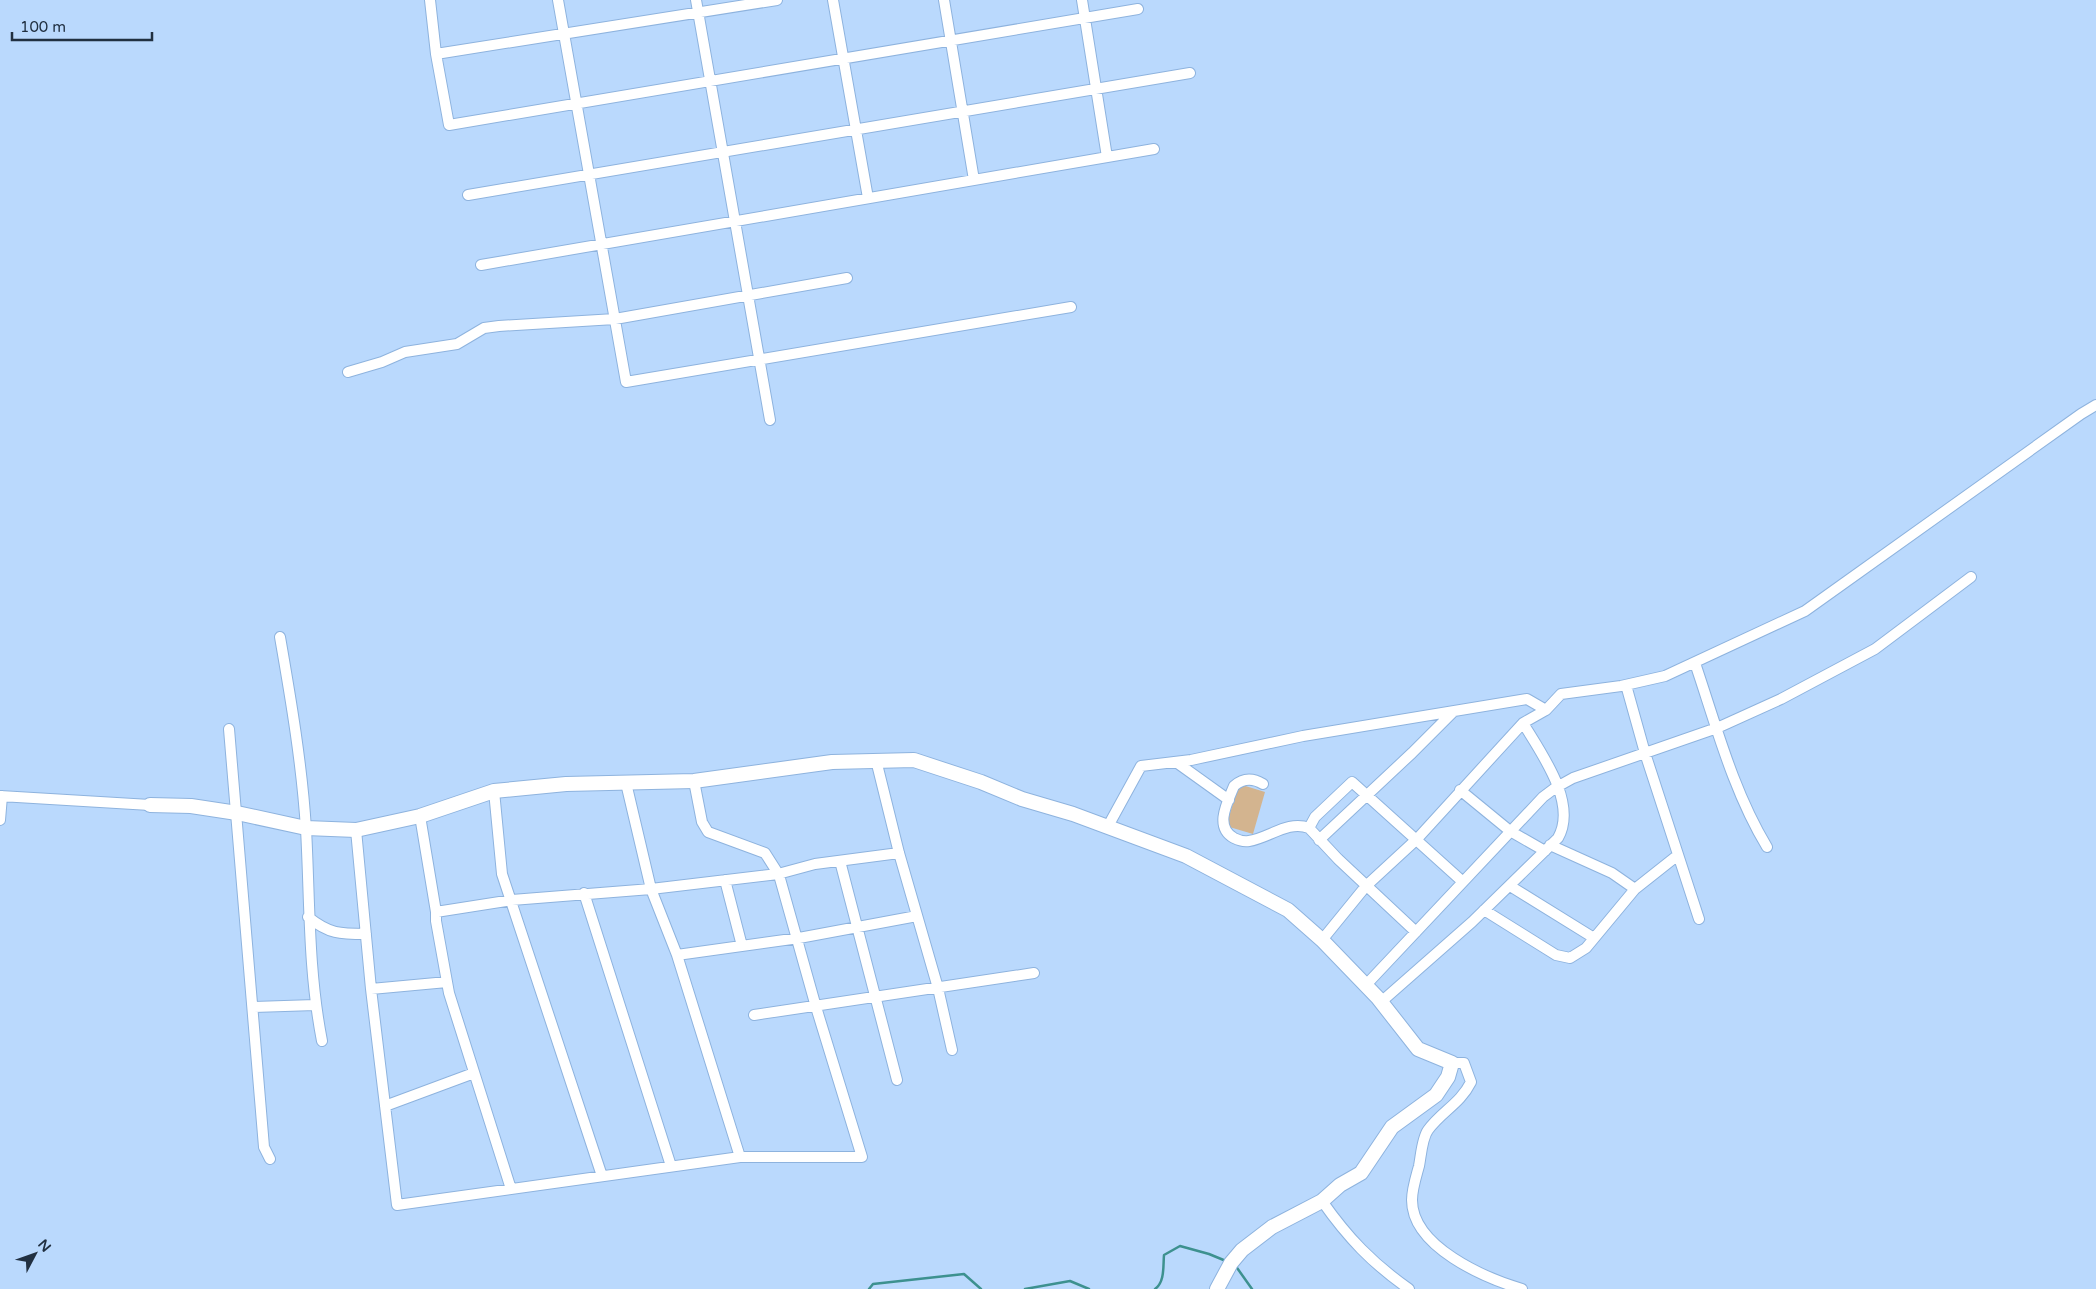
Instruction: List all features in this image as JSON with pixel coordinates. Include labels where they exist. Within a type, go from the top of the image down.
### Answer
[{"type":"street","points":[[430,0],[436,54],[449,125],[1138,9]]},
{"type":"street","points":[[558,0],[626,382],[1071,307]]},
{"type":"street","points":[[696,0],[770,420]]},
{"type":"street","points":[[436,54],[777,0]]},
{"type":"street","points":[[833,0],[868,198]]},
{"type":"street","points":[[944,0],[974,180]]},
{"type":"street","points":[[1082,0],[1108,157]]},
{"type":"street","points":[[468,195],[1190,73]]},
{"type":"street","points":[[481,265],[1154,149]]},
{"type":"street","points":[[348,372],[382,362],[405,352],[457,344],[484,328],[615,319],[846,278]]},
{"type":"street","points":[[1322,940],[1366,886],[1417,839],[1524,722],[1546,710],[1561,694],[1626,685],[1665,676],[1805,611],[2096,405]]},
{"type":"street","points":[[1365,986],[1510,831],[1544,797],[1558,786],[1573,778],[1717,728],[1756,712],[1875,649],[1971,577]]},
{"type":"street","points":[[280,637],[295,727],[306,828],[308,917],[315,1005],[322,1041]]},
{"type":"street","points":[[1695,663],[1743,803],[1754,827],[1767,847]]},
{"type":"street","points":[[1626,685],[1645,753],[1699,919]]},
{"type":"street","points":[[1107,828],[1140,766],[1176,762],[1303,736],[1527,699],[1546,710]]},
{"type":"street","points":[[1319,840],[1454,711]]},
{"type":"street","points":[[1381,1002],[1510,886],[1548,848],[1562,831],[1565,818],[1558,786],[1524,722]]},
{"type":"street","points":[[229,729],[264,1147],[270,1158]]},
{"type":"street","points":[[876,760],[899,853],[938,988],[952,1050]]},
{"type":"street","points":[[0,820],[1,796],[191,806],[237,813],[306,828],[356,830],[420,816],[494,791],[566,784],[694,781],[832,762],[914,760],[981,782],[1022,799],[1073,814],[1186,856],[1288,910],[1322,940],[1381,1002],[1418,1049],[1452,1063],[1464,1063],[1471,1082],[1465,1095],[1427,1131],[1412,1201],[1418,1224],[1428,1238],[1452,1256],[1489,1278],[1522,1289]]},
{"type":"street","points":[[1176,762],[1228,800]]},
{"type":"street","points":[[1264,784],[1250,780],[1240,781],[1234,786],[1223,816],[1223,826],[1226,832],[1237,840],[1249,841],[1290,827],[1303,826],[1309,828],[1366,886],[1416,932]]},
{"type":"street","points":[[356,830],[371,989],[397,1206],[740,1157],[862,1157],[778,874],[764,853],[708,832],[702,822],[694,781]]},
{"type":"street","points":[[1309,828],[1315,817],[1352,782],[1464,882]]},
{"type":"street","points":[[626,783],[651,889],[676,955],[740,1157]]},
{"type":"street","points":[[1460,790],[1510,831],[1612,873],[1635,889]]},
{"type":"street","points":[[494,791],[502,874],[602,1176]]},
{"type":"street","points":[[420,816],[447,982],[474,1073],[512,1189]]},
{"type":"street","points":[[436,912],[512,900],[651,889],[778,874],[815,864],[899,853]]},
{"type":"street","points":[[1484,910],[1556,955],[1566,958],[1575,957],[1594,938],[1635,889],[1678,855]]},
{"type":"street","points":[[840,861],[896,1080]]},
{"type":"street","points":[[725,880],[742,946]]},
{"type":"street","points":[[1510,886],[1594,938]]},
{"type":"street","points":[[584,893],[671,1166]]},
{"type":"street","points":[[676,955],[798,938],[917,916]]},
{"type":"street","points":[[308,917],[327,931],[342,934],[366,934]]},
{"type":"street","points":[[754,1015],[1034,974]]},
{"type":"street","points":[[371,989],[447,982]]},
{"type":"street","points":[[253,1007],[315,1005]]},
{"type":"street","points":[[1217,1289],[1229,1267],[1242,1250],[1272,1227],[1322,1201],[1340,1185],[1360,1173],[1392,1127],[1436,1095],[1448,1077],[1452,1063]]},
{"type":"street","points":[[385,1106],[474,1073]]},
{"type":"street","points":[[1322,1201],[1349,1238],[1380,1267],[1409,1289]]},
{"type":"shaded area","points":[[1239,784],[1265,792],[1253,834],[1226,826]]},
{"type":"waterway","points":[[1155,1289],[1162,1278],[1164,1255],[1180,1246],[1226,1261]]},
{"type":"waterway","points":[[1235,1265],[1252,1289]]},
{"type":"waterway","points":[[869,1289],[873,1284],[964,1274],[981,1289]]},
{"type":"waterway","points":[[1025,1289],[1070,1281],[1089,1289]]}]
